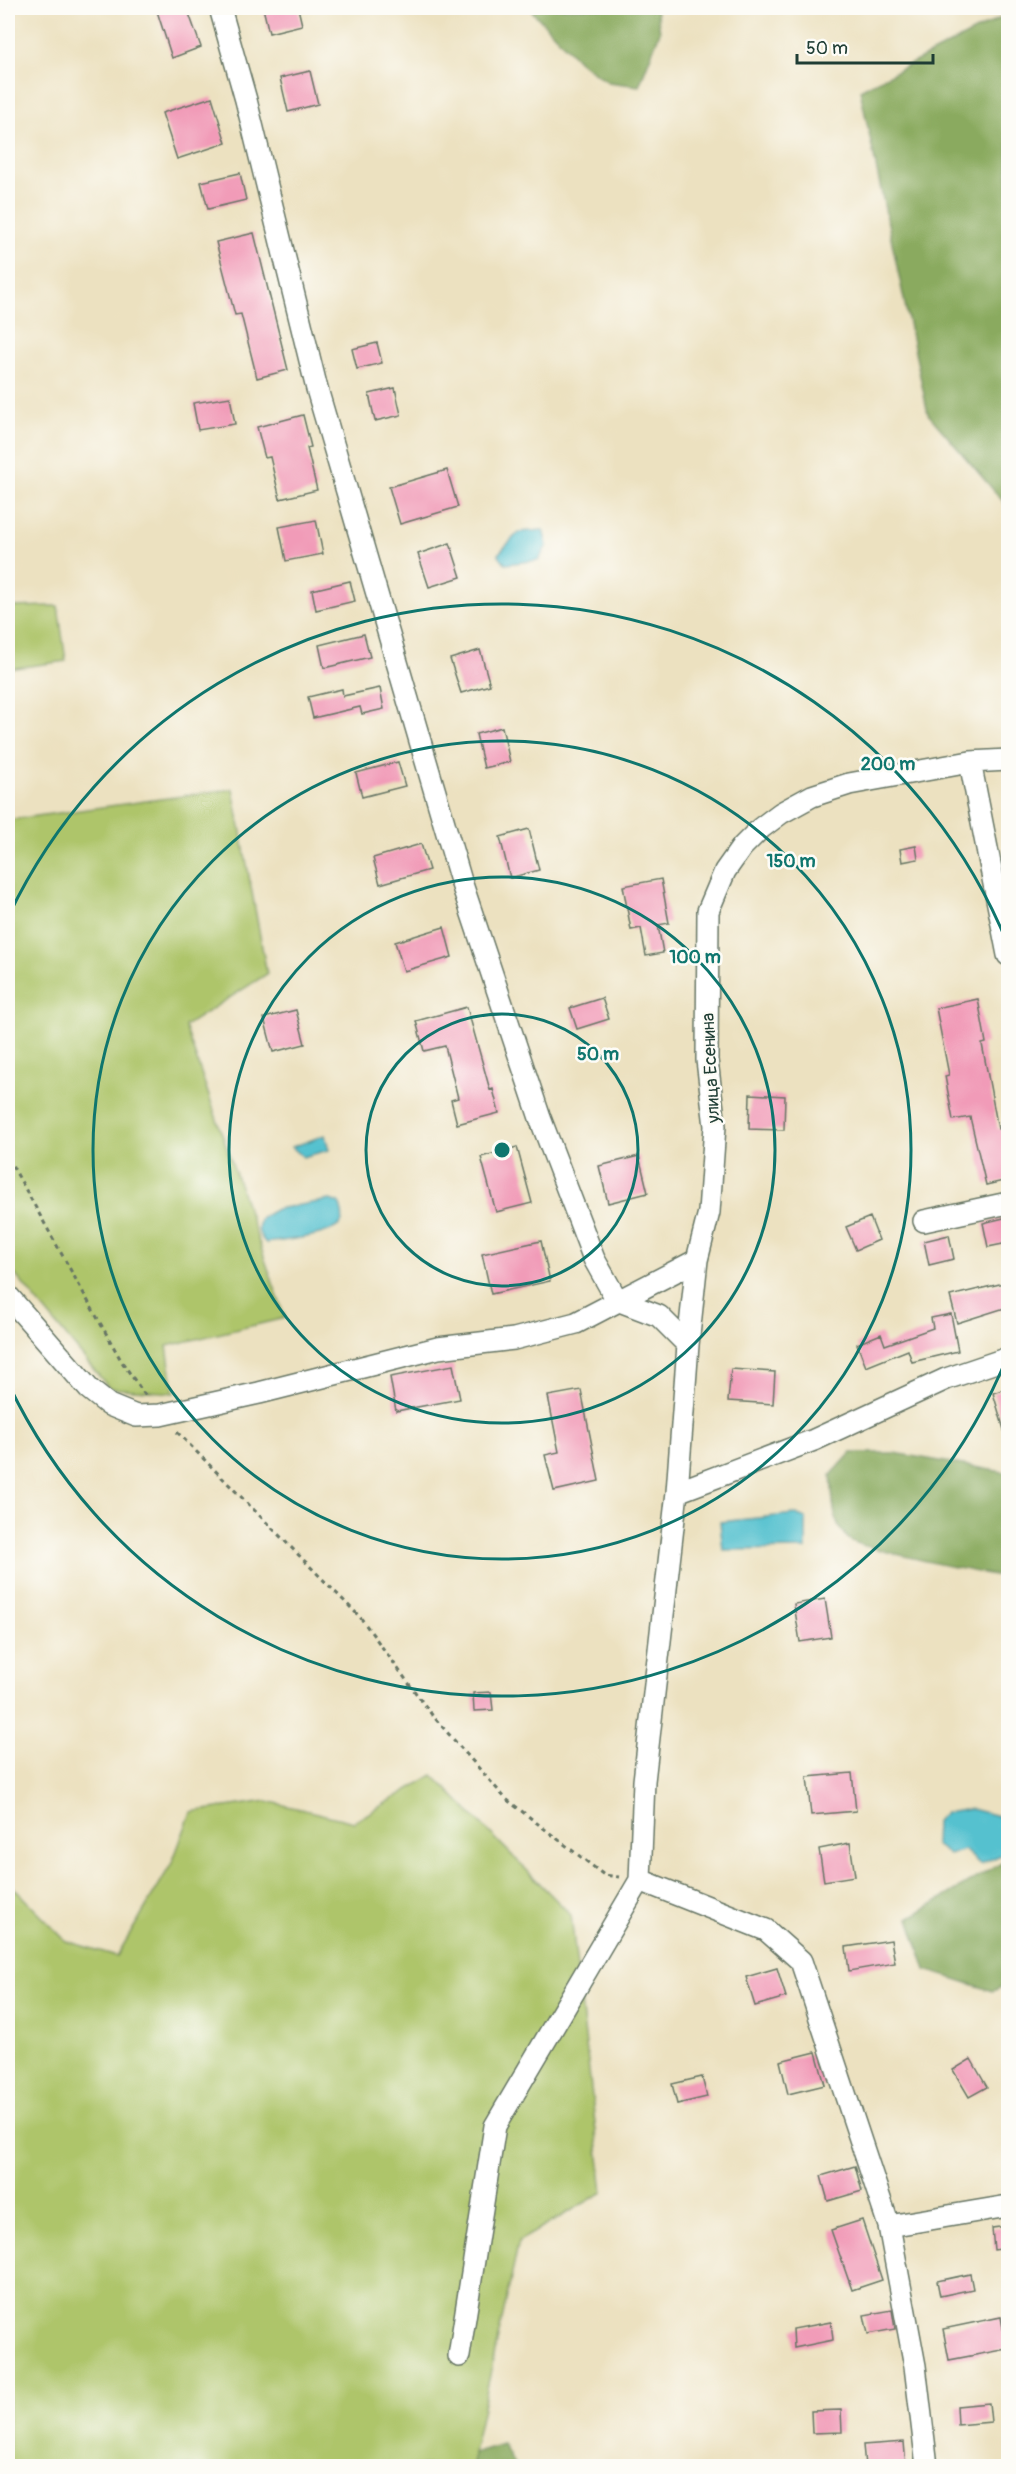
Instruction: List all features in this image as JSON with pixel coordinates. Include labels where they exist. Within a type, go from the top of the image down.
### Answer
[{"type":"street","points":[[220,8],[246,100],[317,389],[461,880],[540,1118],[594,1258],[617,1300],[659,1316],[688,1345]]},
{"type":"street","name":"улица Есенина","points":[[640,1880],[644,1781],[677,1492],[688,1345],[697,1260],[709,1212],[715,1126],[707,1060],[708,911],[725,871],[761,828],[781,813],[812,796],[849,784],[970,762],[1008,760]]},
{"type":"street","points":[[970,762],[1008,955]]},
{"type":"street","points":[[924,1221],[1008,1203]]},
{"type":"street","points":[[8,1296],[89,1389],[109,1405],[136,1416],[160,1415],[268,1391],[438,1348],[514,1340],[576,1323],[697,1260]]},
{"type":"street","points":[[677,1492],[814,1440],[946,1379],[1008,1358]]},
{"type":"street","points":[[459,2356],[495,2126],[640,1880],[766,1930],[801,1961],[889,2226],[915,2366],[927,2466]]},
{"type":"street","points":[[889,2226],[1008,2206]]},
{"type":"path","points":[[8,1158],[122,1362],[160,1415],[360,1617],[432,1715],[506,1798],[604,1875],[640,1880]]},
{"type":"green space","points":[[529,8],[656,8],[660,32],[639,86],[608,82],[581,63]]},
{"type":"green space","points":[[1008,14],[1008,507],[928,414],[860,90]]},
{"type":"green space","points":[[58,606],[66,661],[8,669],[8,607]]},
{"type":"green space","points":[[233,789],[267,974],[185,1026],[285,1318],[167,1346],[174,1393],[109,1388],[8,1266],[8,820]]},
{"type":"green space","points":[[851,1453],[894,1453],[1008,1473],[1008,1577],[926,1561],[850,1540],[839,1527],[836,1519],[831,1475]]},
{"type":"green space","points":[[433,1775],[571,1915],[603,2192],[519,2241],[473,2453],[473,2466],[8,2466],[8,1882],[66,1941],[117,1956],[172,1863],[191,1812],[267,1801],[354,1822]]},
{"type":"green space","points":[[1008,1859],[1008,1984],[993,1991],[926,1970],[909,1918]]},
{"type":"green space","points":[[503,2444],[515,2466],[473,2466],[473,2453]]},
{"type":"water","points":[[543,530],[547,545],[539,560],[506,564],[498,554],[519,532]]},
{"type":"water","points":[[325,1135],[329,1150],[303,1157],[292,1147]]},
{"type":"water","points":[[330,1200],[339,1203],[343,1216],[338,1226],[330,1230],[307,1237],[266,1243],[260,1235],[258,1229],[260,1219],[276,1209]]},
{"type":"water","points":[[795,1514],[806,1518],[806,1549],[723,1550],[720,1522]]},
{"type":"water","points":[[971,1809],[1002,1817],[1008,1828],[1008,1852],[980,1864],[964,1850],[949,1855],[935,1845],[936,1821],[945,1813]]},
{"type":"building","points":[[156,8],[187,8],[201,47],[172,58]]},
{"type":"building","points":[[263,8],[298,8],[302,25],[269,33]]},
{"type":"building","points":[[310,71],[318,104],[288,112],[280,78]]},
{"type":"building","points":[[212,97],[226,143],[177,159],[162,113]]},
{"type":"building","points":[[240,173],[246,200],[208,209],[201,182]]},
{"type":"building","points":[[254,233],[288,370],[257,378],[241,314],[235,315],[216,242]]},
{"type":"building","points":[[377,343],[382,363],[357,369],[352,349]]},
{"type":"building","points":[[395,388],[401,415],[375,421],[369,394]]},
{"type":"building","points":[[230,397],[235,424],[198,430],[193,403]]},
{"type":"building","points":[[303,415],[311,447],[307,448],[317,490],[280,499],[270,457],[265,458],[257,427]]},
{"type":"building","points":[[447,470],[458,507],[400,524],[389,487]]},
{"type":"building","points":[[316,520],[323,554],[286,561],[279,527]]},
{"type":"building","points":[[450,543],[461,577],[429,587],[418,554]]},
{"type":"building","points":[[350,581],[355,601],[316,610],[312,590]]},
{"type":"building","points":[[364,634],[370,657],[324,668],[319,645]]},
{"type":"building","points":[[480,650],[490,685],[461,693],[450,659]]},
{"type":"building","points":[[380,688],[384,709],[362,714],[360,707],[313,718],[308,697],[342,689],[343,696]]},
{"type":"building","points":[[502,727],[510,762],[484,768],[476,734]]},
{"type":"building","points":[[398,762],[405,786],[362,797],[356,773]]},
{"type":"building","points":[[529,829],[539,870],[510,878],[500,837]]},
{"type":"building","points":[[421,844],[429,870],[380,884],[373,858]]},
{"type":"building","points":[[916,846],[918,859],[902,862],[900,849]]},
{"type":"building","points":[[661,879],[669,923],[658,925],[663,953],[646,956],[641,928],[631,930],[623,886]]},
{"type":"building","points":[[444,927],[452,957],[404,971],[395,942]]},
{"type":"building","points":[[602,998],[609,1019],[577,1029],[570,1008]]},
{"type":"building","points":[[978,999],[986,1043],[982,1044],[998,1129],[1006,1128],[1008,1141],[1008,1180],[986,1185],[970,1117],[953,1120],[945,1076],[949,1075],[936,1008]]},
{"type":"building","points":[[467,1007],[490,1090],[493,1089],[499,1113],[457,1124],[451,1100],[458,1098],[445,1046],[424,1051],[416,1021]]},
{"type":"building","points":[[296,1010],[305,1044],[273,1052],[264,1018]]},
{"type":"building","points":[[750,1094],[785,1096],[784,1130],[749,1129]]},
{"type":"building","points":[[517,1147],[532,1203],[496,1212],[481,1157]]},
{"type":"building","points":[[639,1156],[648,1193],[608,1203],[599,1166]]},
{"type":"building","points":[[870,1217],[879,1240],[856,1250],[846,1227]]},
{"type":"building","points":[[1008,1217],[1008,1243],[988,1247],[983,1223]]},
{"type":"building","points":[[949,1235],[954,1259],[929,1265],[924,1241]]},
{"type":"building","points":[[541,1241],[550,1281],[491,1294],[482,1254]]},
{"type":"building","points":[[1008,1282],[1008,1307],[957,1323],[950,1296]]},
{"type":"building","points":[[951,1314],[958,1351],[912,1362],[908,1350],[866,1367],[857,1344],[881,1334],[885,1345],[933,1328],[931,1318]]},
{"type":"building","points":[[453,1365],[460,1399],[396,1411],[390,1377]]},
{"type":"building","points":[[731,1369],[775,1372],[773,1404],[728,1401]]},
{"type":"building","points":[[1008,1388],[1008,1432],[1005,1433],[993,1393]]},
{"type":"building","points":[[581,1390],[599,1481],[554,1491],[545,1455],[559,1452],[548,1396]]},
{"type":"building","points":[[825,1599],[831,1637],[800,1642],[794,1604]]},
{"type":"building","points":[[491,1692],[493,1710],[474,1711],[473,1693]]},
{"type":"building","points":[[852,1773],[856,1811],[811,1815],[807,1777]]},
{"type":"building","points":[[850,1843],[855,1876],[824,1881],[819,1849]]},
{"type":"building","points":[[891,1940],[895,1963],[849,1971],[846,1947]]},
{"type":"building","points":[[777,1968],[786,1997],[755,2006],[746,1977]]},
{"type":"building","points":[[816,2052],[825,2085],[788,2094],[780,2061]]},
{"type":"building","points":[[971,2059],[987,2087],[969,2097],[953,2070]]},
{"type":"building","points":[[702,2077],[707,2097],[677,2104],[672,2084]]},
{"type":"building","points":[[855,2166],[862,2191],[828,2201],[821,2176]]},
{"type":"building","points":[[862,2220],[882,2280],[852,2290],[831,2230]]},
{"type":"building","points":[[1008,2226],[1008,2248],[994,2250],[992,2228]]},
{"type":"building","points":[[970,2274],[973,2289],[940,2296],[937,2281]]},
{"type":"building","points":[[892,2310],[895,2329],[868,2334],[864,2315]]},
{"type":"building","points":[[1001,2317],[1007,2349],[949,2360],[943,2329]]},
{"type":"building","points":[[831,2322],[833,2340],[794,2348],[793,2329]]},
{"type":"building","points":[[989,2403],[991,2422],[958,2425],[957,2406]]},
{"type":"building","points":[[841,2410],[842,2432],[812,2433],[811,2411]]},
{"type":"building","points":[[904,2442],[906,2466],[865,2466],[863,2445]]}]
